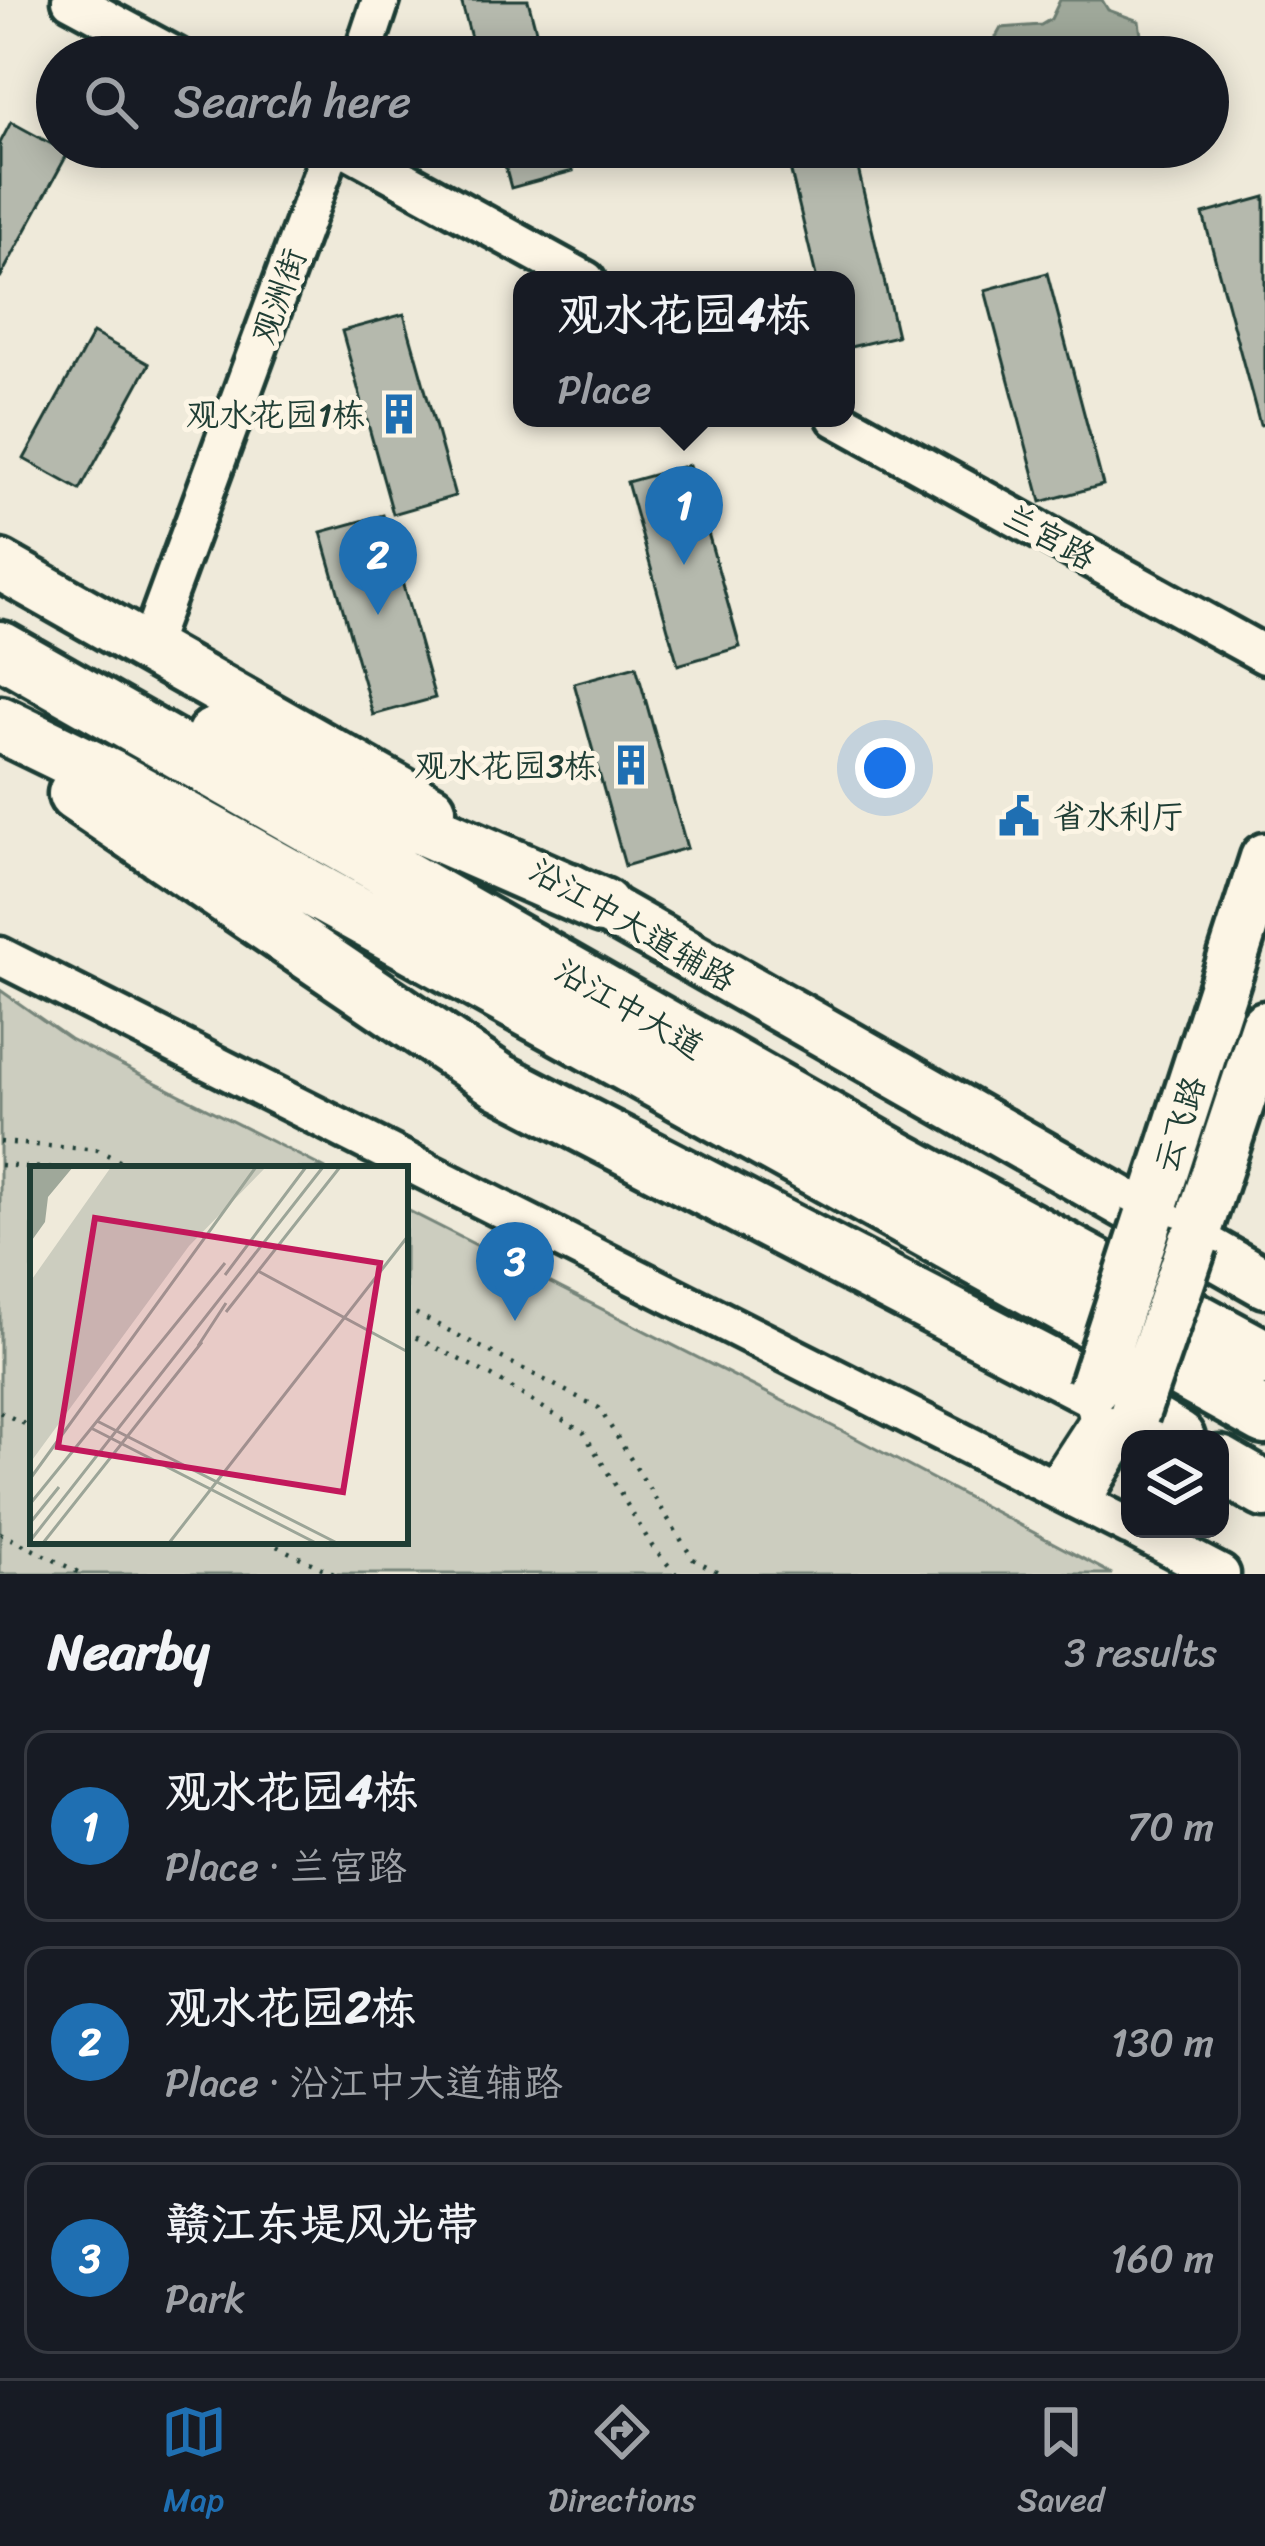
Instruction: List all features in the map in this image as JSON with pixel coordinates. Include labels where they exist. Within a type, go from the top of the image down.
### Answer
[{"type":"highway","points":[[0,645],[602,906]]},
{"type":"highway","name":"沿江中大道","points":[[0,645],[896,1159],[1265,1358]]},
{"type":"highway","name":"沿江中大道","points":[[0,724],[132,789],[1265,1418]]},
{"type":"highway","points":[[0,742],[499,1081],[1135,1414]]},
{"type":"highway","points":[[1229,1469],[1265,1490]]},
{"type":"main road","name":"沿江中大道辅路","points":[[0,565],[1265,1283]]},
{"type":"main road","name":"云飞路","points":[[1135,1414],[1149,1217],[1265,858]]},
{"type":"main road","name":"云飞路","points":[[1135,1414],[1265,1026]]},
{"type":"street","points":[[71,0],[138,36]]},
{"type":"street","points":[[369,36],[381,0]]},
{"type":"street","name":"观洲街","points":[[148,648],[324,168]]},
{"type":"street","points":[[382,168],[570,271]]},
{"type":"street","name":"兰宫路","points":[[852,427],[1265,655]]},
{"type":"street","points":[[0,956],[1121,1522]]},
{"type":"street","points":[[1068,1494],[1098,1421],[1135,1414]]},
{"type":"street","points":[[1151,1538],[1221,1574]]},
{"type":"path","points":[[0,1142],[98,1150],[129,1166]]},
{"type":"path","points":[[0,1165],[30,1167]]},
{"type":"path","points":[[408,1310],[599,1408],[692,1559],[722,1574]]},
{"type":"path","points":[[408,1334],[492,1376],[584,1433],[652,1546],[676,1574]]},
{"type":"path","points":[[0,1412],[30,1427]]},
{"type":"path","points":[[0,1534],[82,1574]]},
{"type":"path","points":[[272,1544],[334,1574]]},
{"type":"shaded area","points":[[1060,0],[1102,0],[1108,10],[1139,21],[1141,36],[997,36],[1001,28],[1041,25],[1051,19]]},
{"type":"shaded area","points":[[0,990],[70,1039],[320,1166],[30,1166],[30,1544],[408,1544],[408,1211],[1112,1574],[0,1574]]},
{"type":"building","points":[[461,0],[528,0],[537,36],[470,36]]},
{"type":"building","points":[[11,122],[36,136],[36,168],[60,168],[0,278],[0,143]]},
{"type":"building","points":[[506,168],[572,168],[573,171],[511,188]]},
{"type":"building","points":[[790,168],[858,168],[897,336],[855,346],[855,271],[815,271]]},
{"type":"building","points":[[1265,197],[1265,424],[1260,425],[1203,214]]},
{"type":"building","points":[[1047,273],[1103,485],[1041,502],[985,290]]},
{"type":"building","name":"观水花园1栋","points":[[404,314],[455,496],[393,514],[342,331]]},
{"type":"building","points":[[93,333],[149,364],[80,490],[24,459]]},
{"type":"building","points":[[689,465],[740,647],[678,665],[627,482]]},
{"type":"building","points":[[383,515],[435,698],[373,715],[321,532]]},
{"type":"building","name":"观水花园3栋","points":[[636,666],[687,848],[625,866],[574,683]]},
{"type":"place","name":"观水花园1栋","points":[[399,414]]},
{"type":"place","name":"观水花园4栋","points":[[684,565]]},
{"type":"place","name":"观水花园2栋","points":[[378,615]]},
{"type":"place","name":"观水花园3栋","points":[[631,765]]},
{"type":"place","name":"省水利厅","points":[[1019,816]]},
{"type":"place","name":"赣江东堤风光带","points":[[515,1321]]}]
